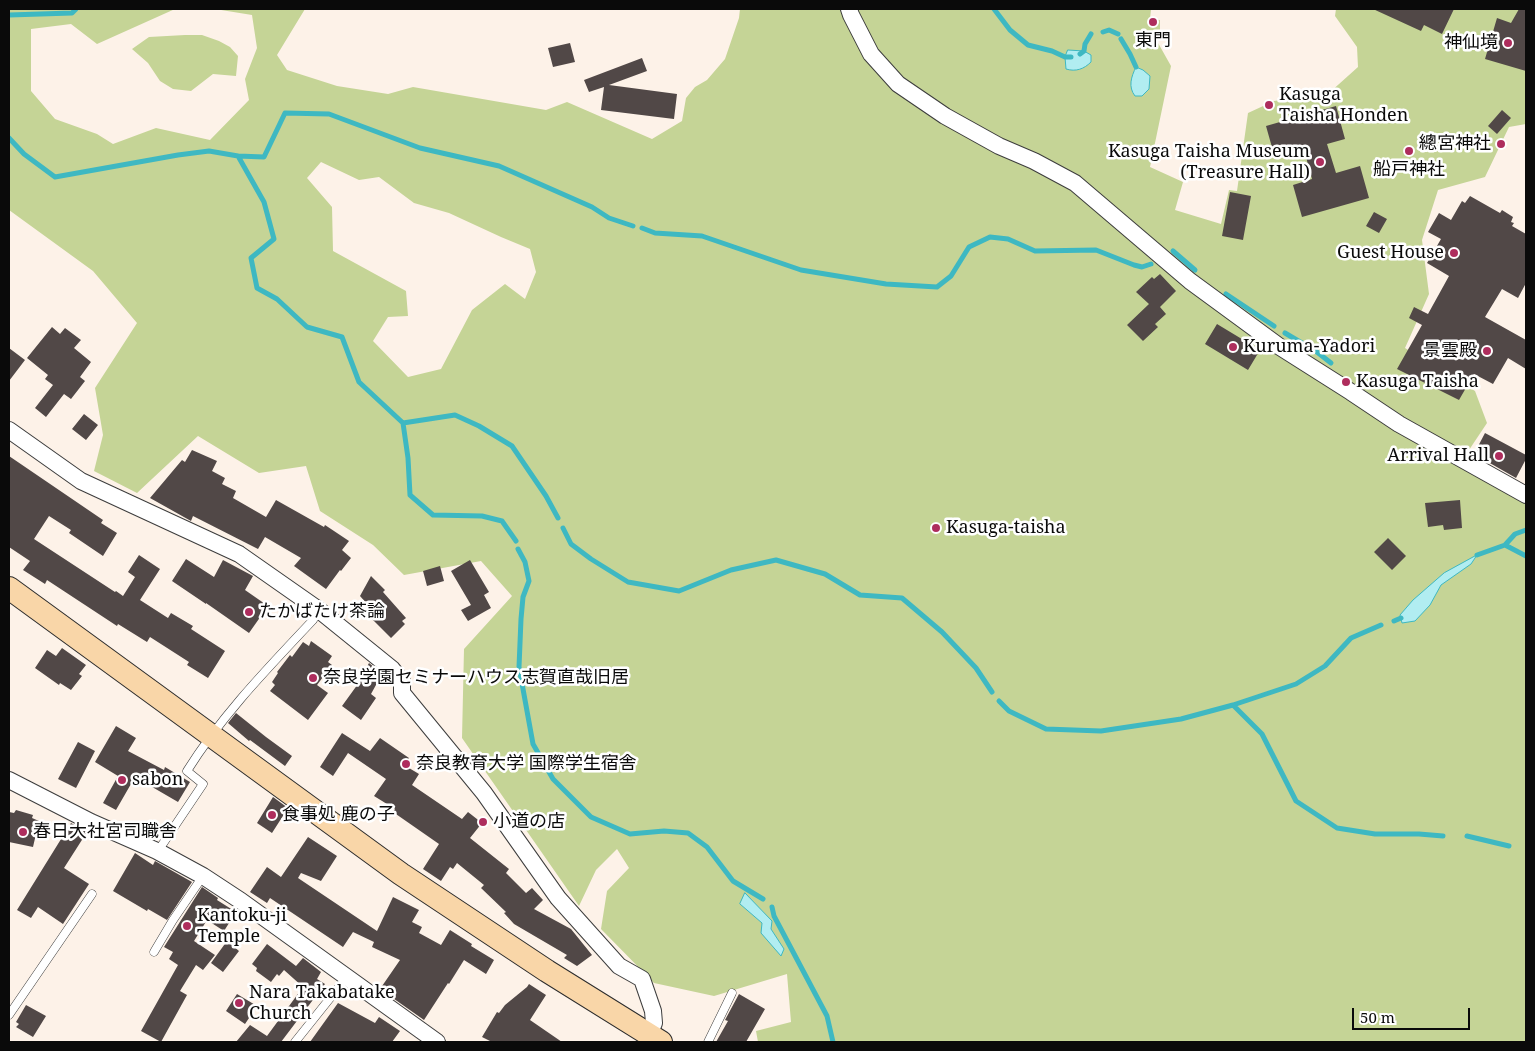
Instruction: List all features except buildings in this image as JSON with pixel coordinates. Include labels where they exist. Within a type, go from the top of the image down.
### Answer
[{"type":"street","points":[[849,9],[850,15],[871,54],[898,84],[953,120],[999,146],[1034,161],[1074,183],[1190,281],[1280,347],[1399,424],[1526,495]]},
{"type":"street","points":[[9,430],[81,481],[238,554],[319,610],[392,669],[402,681],[402,693],[484,793],[558,898],[619,966],[642,979],[653,1011],[655,1039]]},
{"type":"street","points":[[9,588],[401,874],[547,971],[655,1039]]},
{"type":"street","points":[[9,780],[203,876],[241,901],[437,1042]]},
{"type":"lane","points":[[157,852],[203,784],[187,771],[210,736],[245,694],[313,620],[319,610]]},
{"type":"lane","points":[[154,952],[203,876]]},
{"type":"lane","points":[[9,1014],[92,894]]},
{"type":"lane","points":[[295,1042],[347,977]]},
{"type":"lane","points":[[708,1042],[732,993]]},
{"type":"green space","name":"Kasuga-taisha","points":[[9,9],[175,9],[97,44],[71,24],[31,29],[31,91],[55,119],[97,134],[113,144],[156,128],[210,140],[249,100],[245,79],[257,48],[252,15],[215,9],[305,9],[277,55],[287,70],[337,86],[388,94],[413,87],[546,110],[567,102],[652,139],[682,121],[686,98],[695,87],[707,80],[725,59],[739,18],[740,9],[1151,9],[1150,19],[1160,20],[1160,31],[1153,34],[1171,66],[1150,167],[1183,182],[1175,210],[1221,224],[1229,190],[1237,191],[1248,113],[1274,101],[1329,93],[1358,67],[1357,47],[1335,16],[1336,9],[1526,9],[1526,124],[1509,127],[1485,177],[1438,190],[1422,240],[1429,294],[1405,348],[1475,391],[1487,423],[1461,462],[1526,499],[1526,1042],[758,1042],[756,1031],[791,1022],[787,974],[714,996],[654,983],[601,929],[607,891],[629,868],[617,849],[596,870],[579,906],[462,738],[464,649],[512,596],[481,561],[404,575],[373,545],[320,511],[306,466],[259,473],[198,436],[137,493],[94,471],[103,435],[95,388],[137,323],[93,271],[9,210]],"holes":[[[321,162],[359,180],[379,177],[414,203],[449,213],[530,249],[536,272],[525,299],[505,284],[472,310],[441,369],[408,377],[373,341],[388,317],[408,316],[406,291],[333,251],[332,207],[307,178]]]},
{"type":"green space","points":[[202,35],[230,47],[238,56],[236,76],[213,74],[191,91],[173,89],[160,81],[148,63],[132,49],[149,37]]},
{"type":"water","points":[[1068,50],[1084,51],[1091,55],[1091,62],[1080,69],[1066,69],[1065,57]]},
{"type":"water","points":[[1136,67],[1150,76],[1149,89],[1142,96],[1135,96],[1131,86]]},
{"type":"water","points":[[1477,555],[1471,564],[1441,585],[1430,605],[1415,621],[1402,623],[1400,615],[1413,600],[1444,573]]},
{"type":"water","points":[[745,893],[772,921],[771,929],[784,949],[781,956],[761,933],[762,923],[740,904]]},
{"type":"waterway","points":[[9,15],[72,13],[76,9]]},
{"type":"waterway","points":[[994,9],[1010,30],[1028,45],[1052,51],[1065,57],[1071,57]]},
{"type":"waterway","points":[[1103,32],[1109,30],[1118,34]]},
{"type":"waterway","points":[[1080,54],[1084,51],[1085,44],[1091,34]]},
{"type":"waterway","points":[[1121,39],[1136,67]]},
{"type":"waterway","points":[[238,156],[264,157],[285,113],[329,114],[420,148],[499,166],[592,207],[609,218],[633,226]]},
{"type":"waterway","points":[[9,138],[24,154],[55,177],[209,151],[238,156],[264,202],[274,239],[251,258],[257,288],[277,299],[307,327],[342,337],[359,382],[403,423],[408,458],[410,495],[433,515],[482,516],[502,521],[516,541]]},
{"type":"waterway","points":[[642,228],[655,233],[702,236],[801,270],[886,284],[937,287],[951,276],[969,247],[990,237],[1008,239],[1035,251],[1096,250],[1134,265],[1142,267],[1151,264]]},
{"type":"waterway","points":[[1173,251],[1195,270]]},
{"type":"waterway","points":[[1226,294],[1274,326]]},
{"type":"waterway","points":[[1285,333],[1317,352],[1331,363]]},
{"type":"waterway","points":[[403,423],[455,415],[479,426],[512,446],[546,496],[558,518]]},
{"type":"waterway","points":[[563,528],[571,544],[628,582],[679,591],[731,570],[776,560],[825,574],[860,595],[902,598],[942,632],[976,668],[992,692]]},
{"type":"waterway","points":[[1477,555],[1505,545],[1515,534],[1526,530]]},
{"type":"waterway","points":[[1505,545],[1526,556]]},
{"type":"waterway","points":[[518,549],[525,562],[529,581],[523,597],[519,667],[533,744],[553,779],[591,817],[630,834],[664,831],[688,833],[707,847],[733,881],[763,899]]},
{"type":"waterway","points":[[1394,621],[1401,618]]},
{"type":"waterway","points":[[1233,705],[1296,684],[1325,666],[1351,638],[1381,625]]},
{"type":"waterway","points":[[999,701],[1009,711],[1046,729],[1101,731],[1181,719],[1233,705],[1262,734],[1296,801],[1337,828],[1375,834],[1443,836]]},
{"type":"waterway","points":[[1467,836],[1509,846]]},
{"type":"waterway","points":[[772,907],[774,916],[827,1016],[833,1042]]},
{"type":"place","name":"東門","points":[[1153,22]]},
{"type":"place","name":"神仙境","points":[[1508,43]]},
{"type":"place","name":"Kasuga Taisha Honden","points":[[1269,105]]},
{"type":"place","name":"總宮神社","points":[[1501,144]]},
{"type":"place","name":"船戸神社","points":[[1409,151]]},
{"type":"place","name":"Kasuga Taisha Museum (Treasure Hall)","points":[[1320,162]]},
{"type":"place","name":"Guest House","points":[[1454,253]]},
{"type":"place","name":"Kuruma-Yadori","points":[[1233,347]]},
{"type":"place","name":"景雲殿","points":[[1487,351]]},
{"type":"place","name":"Kasuga Taisha","points":[[1346,382]]},
{"type":"place","name":"Arrival Hall","points":[[1499,456]]},
{"type":"place","name":"Kasuga-taisha","points":[[936,528]]},
{"type":"place","name":"たかばたけ茶論","points":[[249,612]]},
{"type":"place","name":"奈良学園セミナーハウス志賀直哉旧居","points":[[313,678]]},
{"type":"place","name":"奈良教育大学 国際学生宿舎","points":[[406,764]]},
{"type":"place","name":"sabon","points":[[122,780]]},
{"type":"place","name":"食事処 鹿の子","points":[[272,815]]},
{"type":"place","name":"小道の店","points":[[483,822]]},
{"type":"place","name":"春日大社宮司職舎","points":[[23,832]]},
{"type":"place","name":"Kantoku-ji Temple","points":[[187,926]]},
{"type":"place","name":"Nara Takabatake Church","points":[[239,1003]]}]
